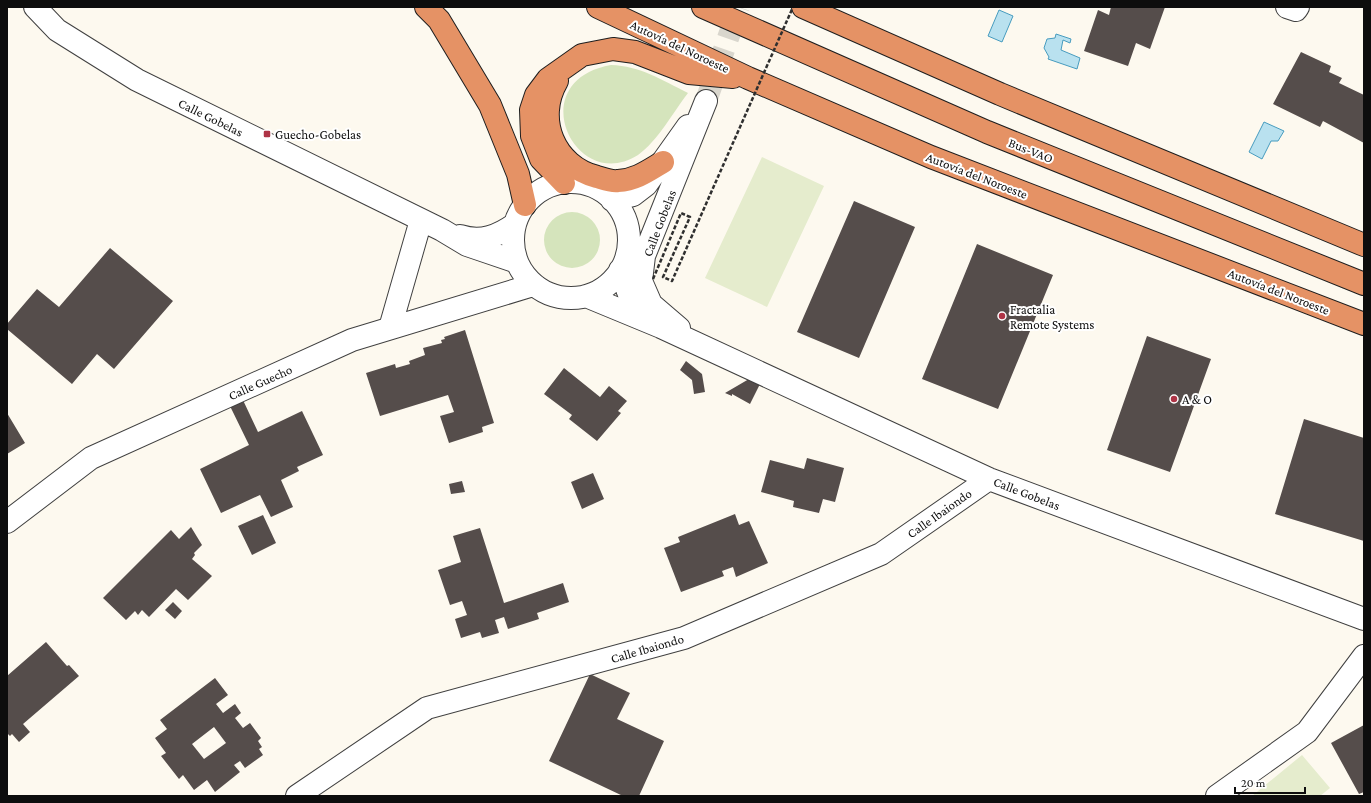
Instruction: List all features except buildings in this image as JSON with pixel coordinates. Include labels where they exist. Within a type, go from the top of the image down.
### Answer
[{"type":"highway","points":[[426,7],[438,20],[490,105],[518,174],[525,205]]},
{"type":"highway","name":"Autovía del Noroeste","points":[[598,7],[748,78],[931,157],[1364,324]]},
{"type":"highway","name":"Bus-VAO","points":[[703,7],[987,132],[1364,284]]},
{"type":"highway","points":[[804,7],[1000,94],[1364,244]]},
{"type":"highway","points":[[564,183],[541,159],[532,136],[531,110],[536,95],[548,79],[582,55],[613,49],[635,52],[689,73],[748,78]]},
{"type":"highway","points":[[565,68],[554,85],[548,104],[548,119],[550,135],[557,148],[567,160],[588,175],[612,181],[635,178],[663,162]]},
{"type":"street","name":"Calle Gobelas","points":[[35,7],[57,30],[137,80],[442,230],[467,245],[517,262]]},
{"type":"street","points":[[1288,7],[1296,10],[1298,7]]},
{"type":"street","name":"Calle Gobelas","points":[[612,200],[633,195],[646,185],[706,101],[688,151],[644,256],[641,281],[651,304],[700,345]]},
{"type":"street","name":"Calle Gobelas","points":[[629,244],[688,151]]},
{"type":"street","points":[[564,183],[582,184],[598,189],[612,200],[622,213],[627,228],[629,244],[626,258],[620,270],[611,282],[600,290],[586,296],[567,298],[549,294],[533,285],[517,262],[512,243],[515,224],[525,205],[536,194],[549,187],[564,183]]},
{"type":"street","points":[[390,328],[421,220]]},
{"type":"street","name":"Calle Gobelas","points":[[442,230],[468,239],[486,238],[501,234],[515,224]]},
{"type":"street","name":"Calle Gobelas","points":[[620,270],[630,297],[661,327]]},
{"type":"street","name":"Calle Guecho","points":[[7,522],[91,458],[352,340],[533,285]]},
{"type":"street","name":"Calle Gobelas","points":[[586,296],[661,327],[989,478],[1364,618]]},
{"type":"street","name":"Calle Ibaiondo","points":[[297,796],[427,708],[684,638],[881,554],[989,478]]},
{"type":"street","points":[[1217,796],[1307,732],[1364,656]]},
{"type":"path","points":[[653,279],[681,213],[690,217],[663,277],[672,281],[793,7]]},
{"type":"green space","points":[[611,65],[641,71],[688,93],[652,142],[645,149],[638,155],[615,163],[595,160],[578,148],[567,131],[563,111],[568,91],[584,75]]},
{"type":"green space","points":[[762,157],[824,186],[767,307],[705,278]]},
{"type":"green space","points":[[566,212],[578,212],[588,216],[596,224],[600,234],[600,246],[596,256],[588,264],[578,268],[566,268],[556,264],[548,256],[544,246],[544,234],[548,224],[556,216]]},
{"type":"green space","points":[[1302,755],[1330,788],[1320,796],[1252,796]]},
{"type":"water","points":[[999,10],[1013,16],[1002,42],[988,36]]},
{"type":"water","points":[[1056,34],[1071,39],[1070,43],[1063,40],[1061,50],[1080,58],[1077,69],[1048,59],[1049,57],[1044,48],[1047,39],[1055,38]]},
{"type":"water","points":[[1264,122],[1284,131],[1278,141],[1271,141],[1262,159],[1249,152]]},
{"type":"tunnel","points":[[706,101],[739,7]]},
{"type":"place","name":"Guecho-Gobelas","points":[[267,134]]},
{"type":"place","name":"Fractalia Remote Systems","points":[[1002,316]]},
{"type":"place","name":"A & O","points":[[1174,399]]}]
